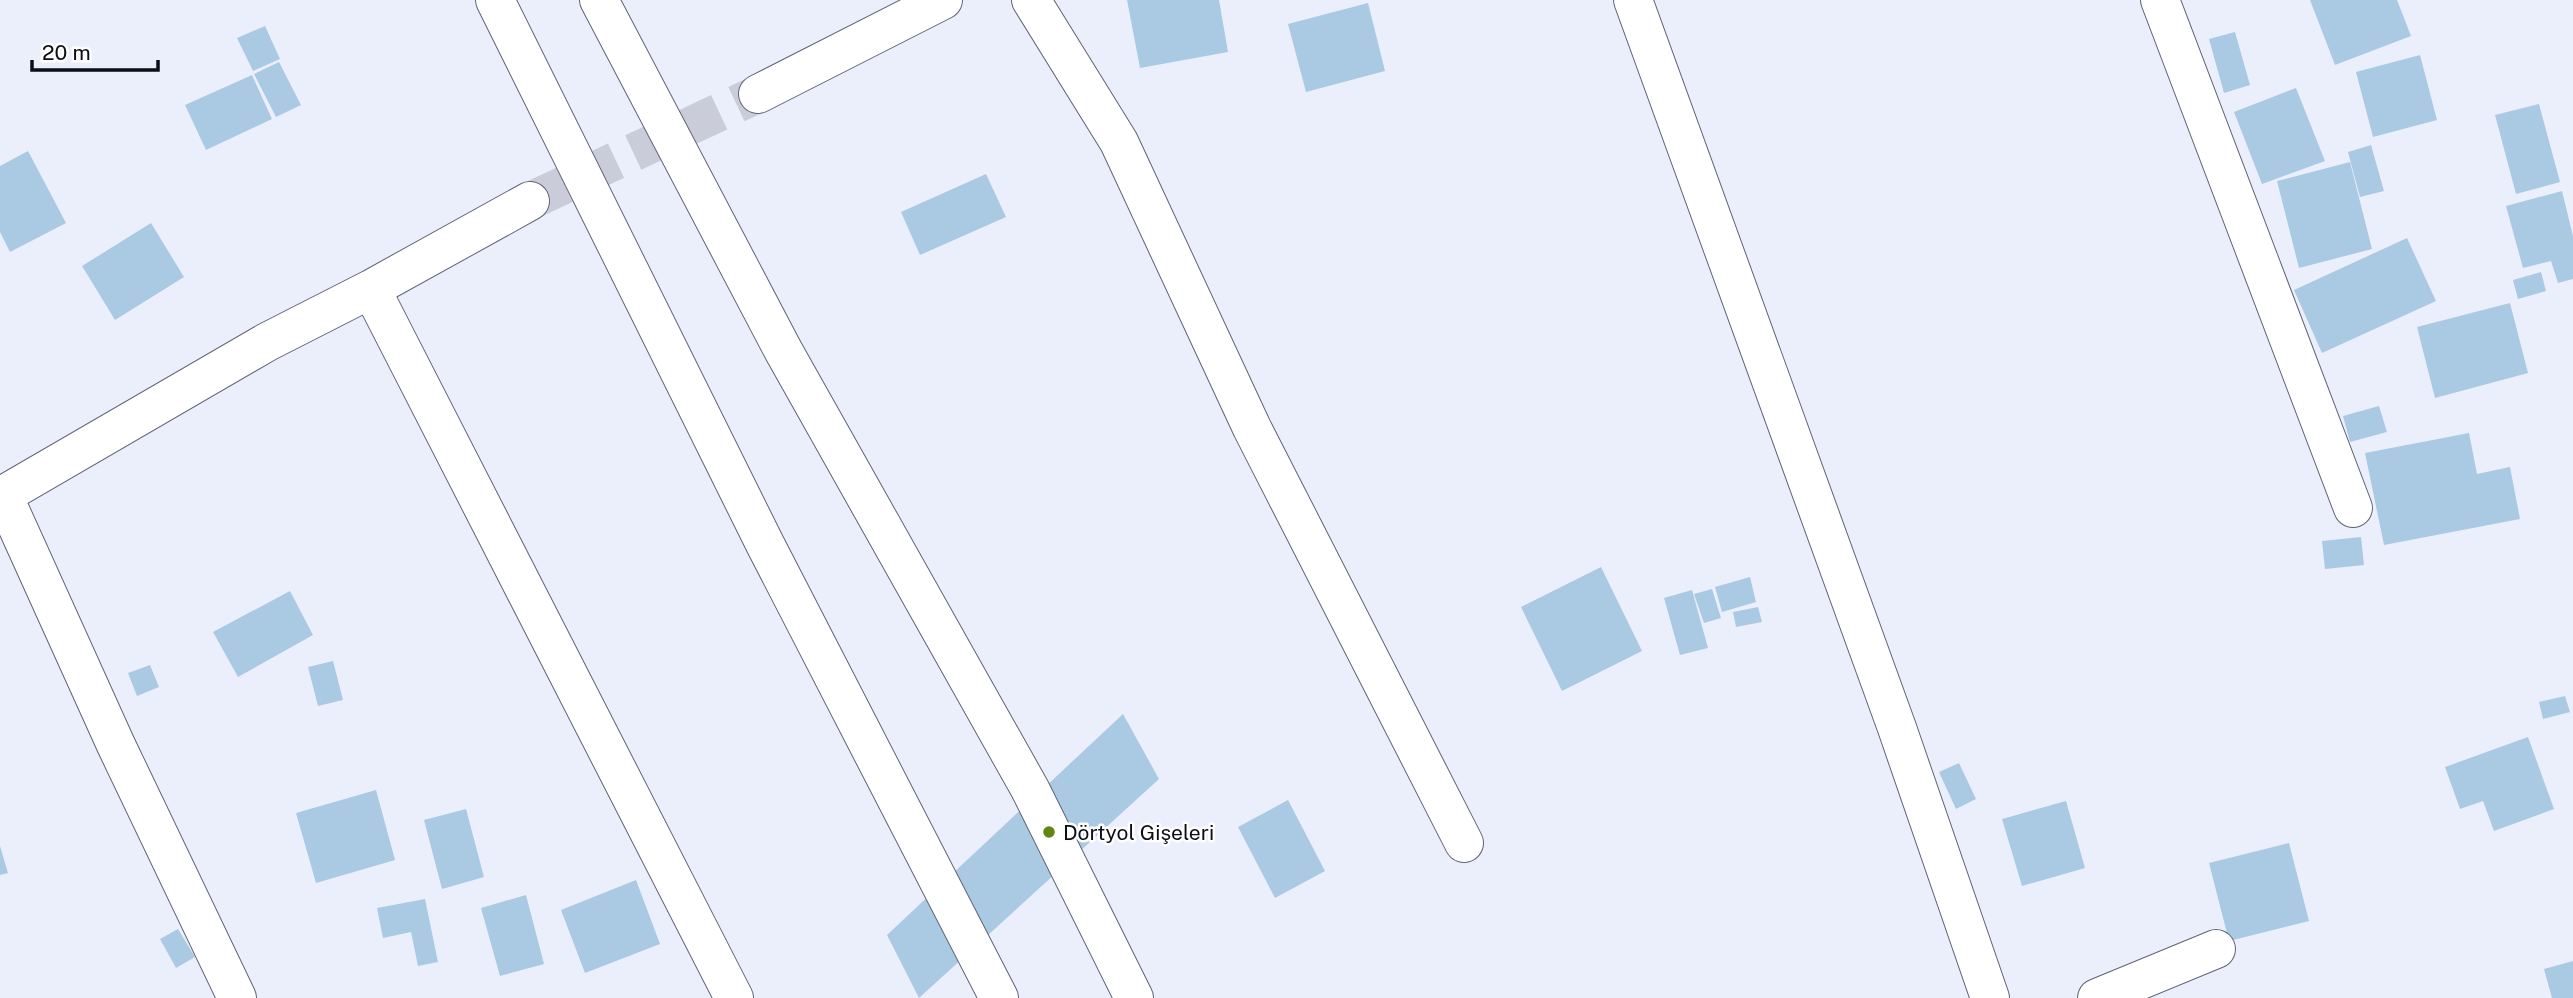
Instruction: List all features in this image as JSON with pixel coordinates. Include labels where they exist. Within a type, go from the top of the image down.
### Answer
[{"type":"main road","points":[[495,0],[765,544],[999,998]]},
{"type":"main road","points":[[599,0],[783,350],[1030,789],[1134,998]]},
{"type":"main road","points":[[758,94],[943,0]]},
{"type":"main road","points":[[1031,0],[1119,142],[1252,428],[1464,843]]},
{"type":"main road","points":[[1633,0],[1897,727],[1990,998]]},
{"type":"main road","points":[[2160,0],[2353,508]]},
{"type":"main road","points":[[237,998],[116,745],[2,496],[267,341],[371,289],[530,201]]},
{"type":"main road","points":[[371,289],[734,998]]},
{"type":"main road","points":[[2097,998],[2216,949]]},
{"type":"building","points":[[1127,0],[1219,0],[1228,52],[1140,68]]},
{"type":"building","points":[[2310,0],[2397,0],[2411,36],[2335,65]]},
{"type":"building","points":[[1368,3],[1385,71],[1306,92],[1288,24]]},
{"type":"building","points":[[265,26],[280,59],[253,71],[237,38]]},
{"type":"building","points":[[2235,32],[2250,85],[2224,93],[2209,39]]},
{"type":"building","points":[[2420,55],[2437,120],[2373,137],[2356,72]]},
{"type":"building","points":[[279,62],[301,105],[276,117],[254,74]]},
{"type":"building","points":[[252,75],[272,119],[206,150],[185,105]]},
{"type":"building","points":[[2296,88],[2325,161],[2262,184],[2234,112]]},
{"type":"building","points":[[2539,104],[2560,182],[2516,194],[2495,115]]},
{"type":"building","points":[[2371,145],[2384,191],[2360,197],[2348,152]]},
{"type":"building","points":[[28,151],[66,223],[10,252],[0,232],[0,166]]},
{"type":"building","points":[[2350,162],[2372,249],[2299,268],[2277,181]]},
{"type":"building","points":[[986,174],[1006,217],[920,255],[901,212]]},
{"type":"building","points":[[2562,191],[2573,236],[2573,279],[2558,283],[2551,261],[2523,268],[2506,206]]},
{"type":"building","points":[[151,223],[184,277],[115,320],[82,266]]},
{"type":"building","points":[[2407,238],[2436,301],[2322,353],[2294,290]]},
{"type":"building","points":[[2541,272],[2546,291],[2518,299],[2513,280]]},
{"type":"building","points":[[2510,303],[2528,373],[2435,398],[2417,327]]},
{"type":"building","points":[[2379,406],[2387,432],[2350,442],[2343,416]]},
{"type":"building","points":[[2469,433],[2477,474],[2510,467],[2520,519],[2384,545],[2365,453]]},
{"type":"building","points":[[2361,537],[2364,565],[2325,569],[2322,541]]},
{"type":"building","points":[[1601,567],[1642,651],[1562,691],[1521,607]]},
{"type":"building","points":[[1750,577],[1756,602],[1722,612],[1715,587]]},
{"type":"building","points":[[1712,589],[1721,618],[1704,623],[1694,594]]},
{"type":"building","points":[[1692,590],[1708,648],[1680,655],[1664,598]]},
{"type":"building","points":[[290,591],[313,635],[238,677],[213,632]]},
{"type":"building","points":[[1758,607],[1762,622],[1736,627],[1733,612]]},
{"type":"building","points":[[333,661],[343,700],[318,706],[308,667]]},
{"type":"building","points":[[150,665],[159,687],[137,696],[128,673]]},
{"type":"building","points":[[2565,696],[2570,712],[2543,719],[2539,702]]},
{"type":"building","name":"Dörtyol Gişeleri","points":[[1123,714],[1159,779],[919,998],[887,935]]},
{"type":"building","points":[[2528,737],[2554,809],[2494,831],[2483,801],[2460,809],[2445,767]]},
{"type":"building","points":[[1959,763],[1976,799],[1956,809],[1939,772]]},
{"type":"building","points":[[376,790],[395,860],[316,883],[296,813]]},
{"type":"building","points":[[1288,800],[1325,871],[1275,898],[1238,827]]},
{"type":"building","points":[[2066,801],[2085,868],[2022,886],[2002,819]]},
{"type":"building","points":[[466,809],[484,877],[442,889],[424,820]]},
{"type":"building","points":[[2289,843],[2309,921],[2229,941],[2209,863]]},
{"type":"building","points":[[0,846],[8,873],[0,875]]},
{"type":"building","points":[[636,880],[660,944],[585,973],[561,910]]},
{"type":"building","points":[[526,895],[544,964],[500,976],[481,908]]},
{"type":"building","points":[[425,899],[438,962],[418,966],[411,932],[383,938],[377,908]]},
{"type":"building","points":[[178,929],[195,957],[176,968],[160,939]]},
{"type":"building","points":[[2573,961],[2573,998],[2552,998],[2544,969]]},
{"type":"tunnel","points":[[530,201],[758,94]]},
{"type":"place","name":"Dörtyol Gişeleri","points":[[1049,832]]}]
